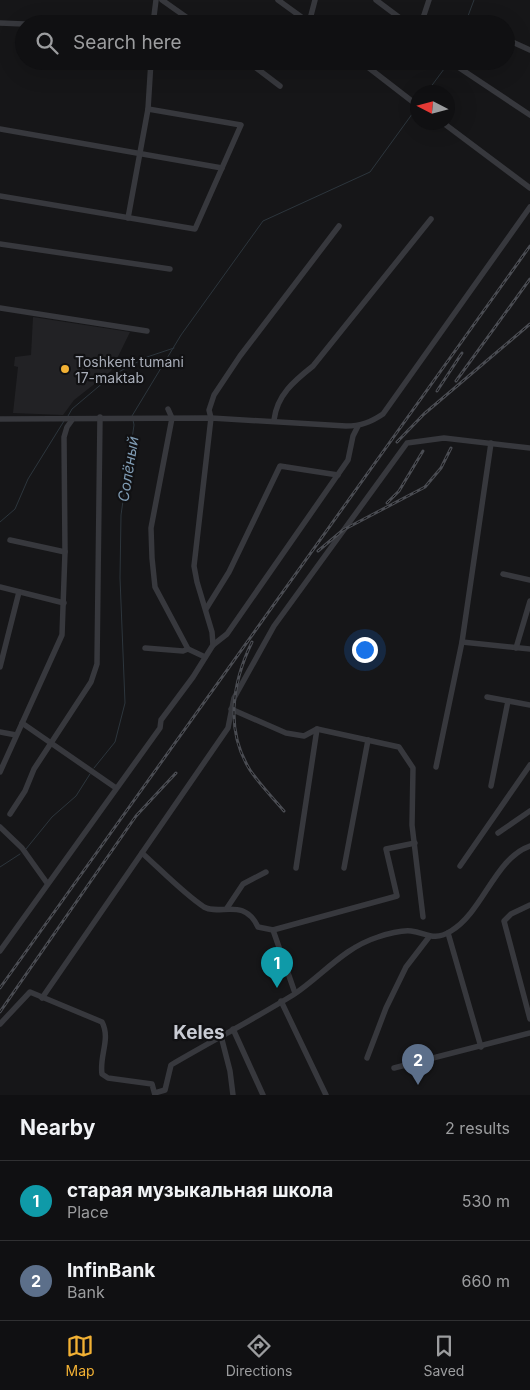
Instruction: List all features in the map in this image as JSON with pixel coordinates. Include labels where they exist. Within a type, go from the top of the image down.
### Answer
[{"type":"street","points":[[155,15],[156,0]]},
{"type":"street","points":[[162,0],[183,15]]},
{"type":"street","points":[[278,0],[299,15]]},
{"type":"street","points":[[312,15],[315,0]]},
{"type":"street","points":[[424,15],[429,0]]},
{"type":"street","points":[[378,1],[396,15]]},
{"type":"street","points":[[0,23],[15,24]]},
{"type":"street","points":[[515,43],[530,50]]},
{"type":"street","points":[[128,218],[148,109],[150,70]]},
{"type":"street","points":[[258,70],[280,86]]},
{"type":"street","points":[[371,70],[410,100]]},
{"type":"street","points":[[462,70],[530,115]]},
{"type":"street","points":[[0,196],[195,229],[241,125],[148,109]]},
{"type":"street","points":[[0,129],[222,168]]},
{"type":"street","points":[[453,130],[530,188]]},
{"type":"street","points":[[0,419],[211,418],[358,426],[383,414],[530,207]]},
{"type":"street","points":[[274,420],[276,406],[292,383],[313,366],[431,219]]},
{"type":"street","points":[[213,644],[212,632],[194,566],[211,418],[209,410],[214,395],[240,356],[339,226]]},
{"type":"street","points":[[0,244],[170,269]]},
{"type":"street","points":[[0,308],[147,331]]},
{"type":"street","points":[[168,409],[172,418],[151,528],[152,558],[156,587],[188,649],[205,657]]},
{"type":"street","points":[[10,814],[25,791],[34,769],[91,682],[97,664],[100,418]]},
{"type":"street","points":[[0,772],[62,635],[65,552],[64,437],[70,420]]},
{"type":"street","points":[[0,951],[160,728],[161,720],[213,644],[227,634],[338,475],[348,460],[358,426]]},
{"type":"street","points":[[42,998],[228,728],[234,698],[274,626],[407,443],[444,438],[530,448]]},
{"type":"street","points":[[436,767],[462,642],[491,443]]},
{"type":"street","points":[[206,609],[229,572],[280,466],[338,475]]},
{"type":"street","points":[[10,540],[65,552]]},
{"type":"street","points":[[503,574],[530,580]]},
{"type":"street","points":[[0,587],[64,602]]},
{"type":"street","points":[[0,667],[19,592]]},
{"type":"street","points":[[200,592],[214,594]]},
{"type":"street","points":[[516,648],[530,601]]},
{"type":"street","points":[[462,642],[530,649]]},
{"type":"street","points":[[145,648],[183,651],[188,649]]},
{"type":"street","points":[[487,697],[530,705]]},
{"type":"street","points":[[491,786],[508,701]]},
{"type":"street","points":[[231,709],[286,733],[304,736],[317,728],[399,747],[413,768],[412,825],[423,917]]},
{"type":"street","points":[[22,723],[116,788]]},
{"type":"street","points":[[296,868],[317,728]]},
{"type":"street","points":[[0,732],[16,736]]},
{"type":"street","points":[[344,868],[368,740]]},
{"type":"street","points":[[460,866],[530,766]]},
{"type":"street","points":[[498,833],[530,811]]},
{"type":"street","points":[[0,827],[22,848],[47,883]]},
{"type":"street","points":[[0,838],[5,832]]},
{"type":"street","points":[[142,853],[205,908],[227,908],[244,912],[254,918],[258,927],[273,930],[397,896],[386,849],[415,843]]},
{"type":"street","points":[[0,1024],[30,992],[102,1022],[107,1031],[101,1066],[102,1074],[108,1078],[152,1084],[155,1094],[165,1090],[171,1065],[295,994],[335,960],[354,948],[378,937],[411,931],[429,937],[448,933],[461,925],[510,860],[522,848],[530,846]]},
{"type":"street","points":[[227,908],[243,884],[266,872]]},
{"type":"street","points":[[530,906],[511,914],[504,921],[530,1016]]},
{"type":"street","points":[[273,930],[295,994]]},
{"type":"street","points":[[448,933],[481,1047]]},
{"type":"street","points":[[367,1058],[386,1008],[406,967],[429,937]]},
{"type":"street","points":[[281,1002],[326,1095]]},
{"type":"street","points":[[233,1029],[263,1095]]},
{"type":"street","points":[[394,1068],[530,1033]]},
{"type":"street","points":[[221,1036],[230,1071],[233,1095]]},
{"type":"shaded area","name":"Toshkent tumani 17-maktab","points":[[33,317],[130,332],[111,371],[74,400],[63,415],[13,413],[18,367],[14,366],[15,357],[31,355]]},
{"type":"waterway","name":"Солёный","points":[[468,15],[474,0]]},
{"type":"waterway","name":"Солёный","points":[[432,85],[443,70]]},
{"type":"waterway","name":"Солёный","points":[[132,416],[181,335],[263,221],[370,172],[410,117]]},
{"type":"waterway","points":[[68,416],[72,409],[111,376],[147,357],[174,348]]},
{"type":"waterway","name":"Солёный","points":[[94,768],[115,742],[125,703],[120,578],[121,515],[134,425],[133,420]]},
{"type":"waterway","points":[[0,522],[15,509],[28,479],[64,421]]},
{"type":"waterway","name":"Солёный","points":[[26,849],[52,817],[76,796],[90,774]]},
{"type":"waterway","name":"Солёный","points":[[0,867],[20,854]]},
{"type":"railway","points":[[0,988],[530,246]]},
{"type":"railway","points":[[456,381],[530,279]]},
{"type":"railway","points":[[397,442],[424,414],[530,324]]},
{"type":"railway","points":[[437,391],[462,353]]},
{"type":"railway","points":[[318,551],[343,530],[425,487],[441,468],[451,448]]},
{"type":"railway","points":[[387,503],[399,491],[423,451]]},
{"type":"railway","points":[[252,642],[245,658],[236,690],[234,723],[237,739],[242,755],[250,770],[284,811]]},
{"type":"railway","points":[[0,1012],[136,816],[176,773]]},
{"type":"place","name":"Toshkent tumani 17-maktab","points":[[65,369]]},
{"type":"place","name":"старая музыкальная школа","points":[[277,988]]},
{"type":"place","name":"InfinBank","points":[[418,1085]]},
{"type":"district","name":"Keles","points":[[199,1032]]}]
